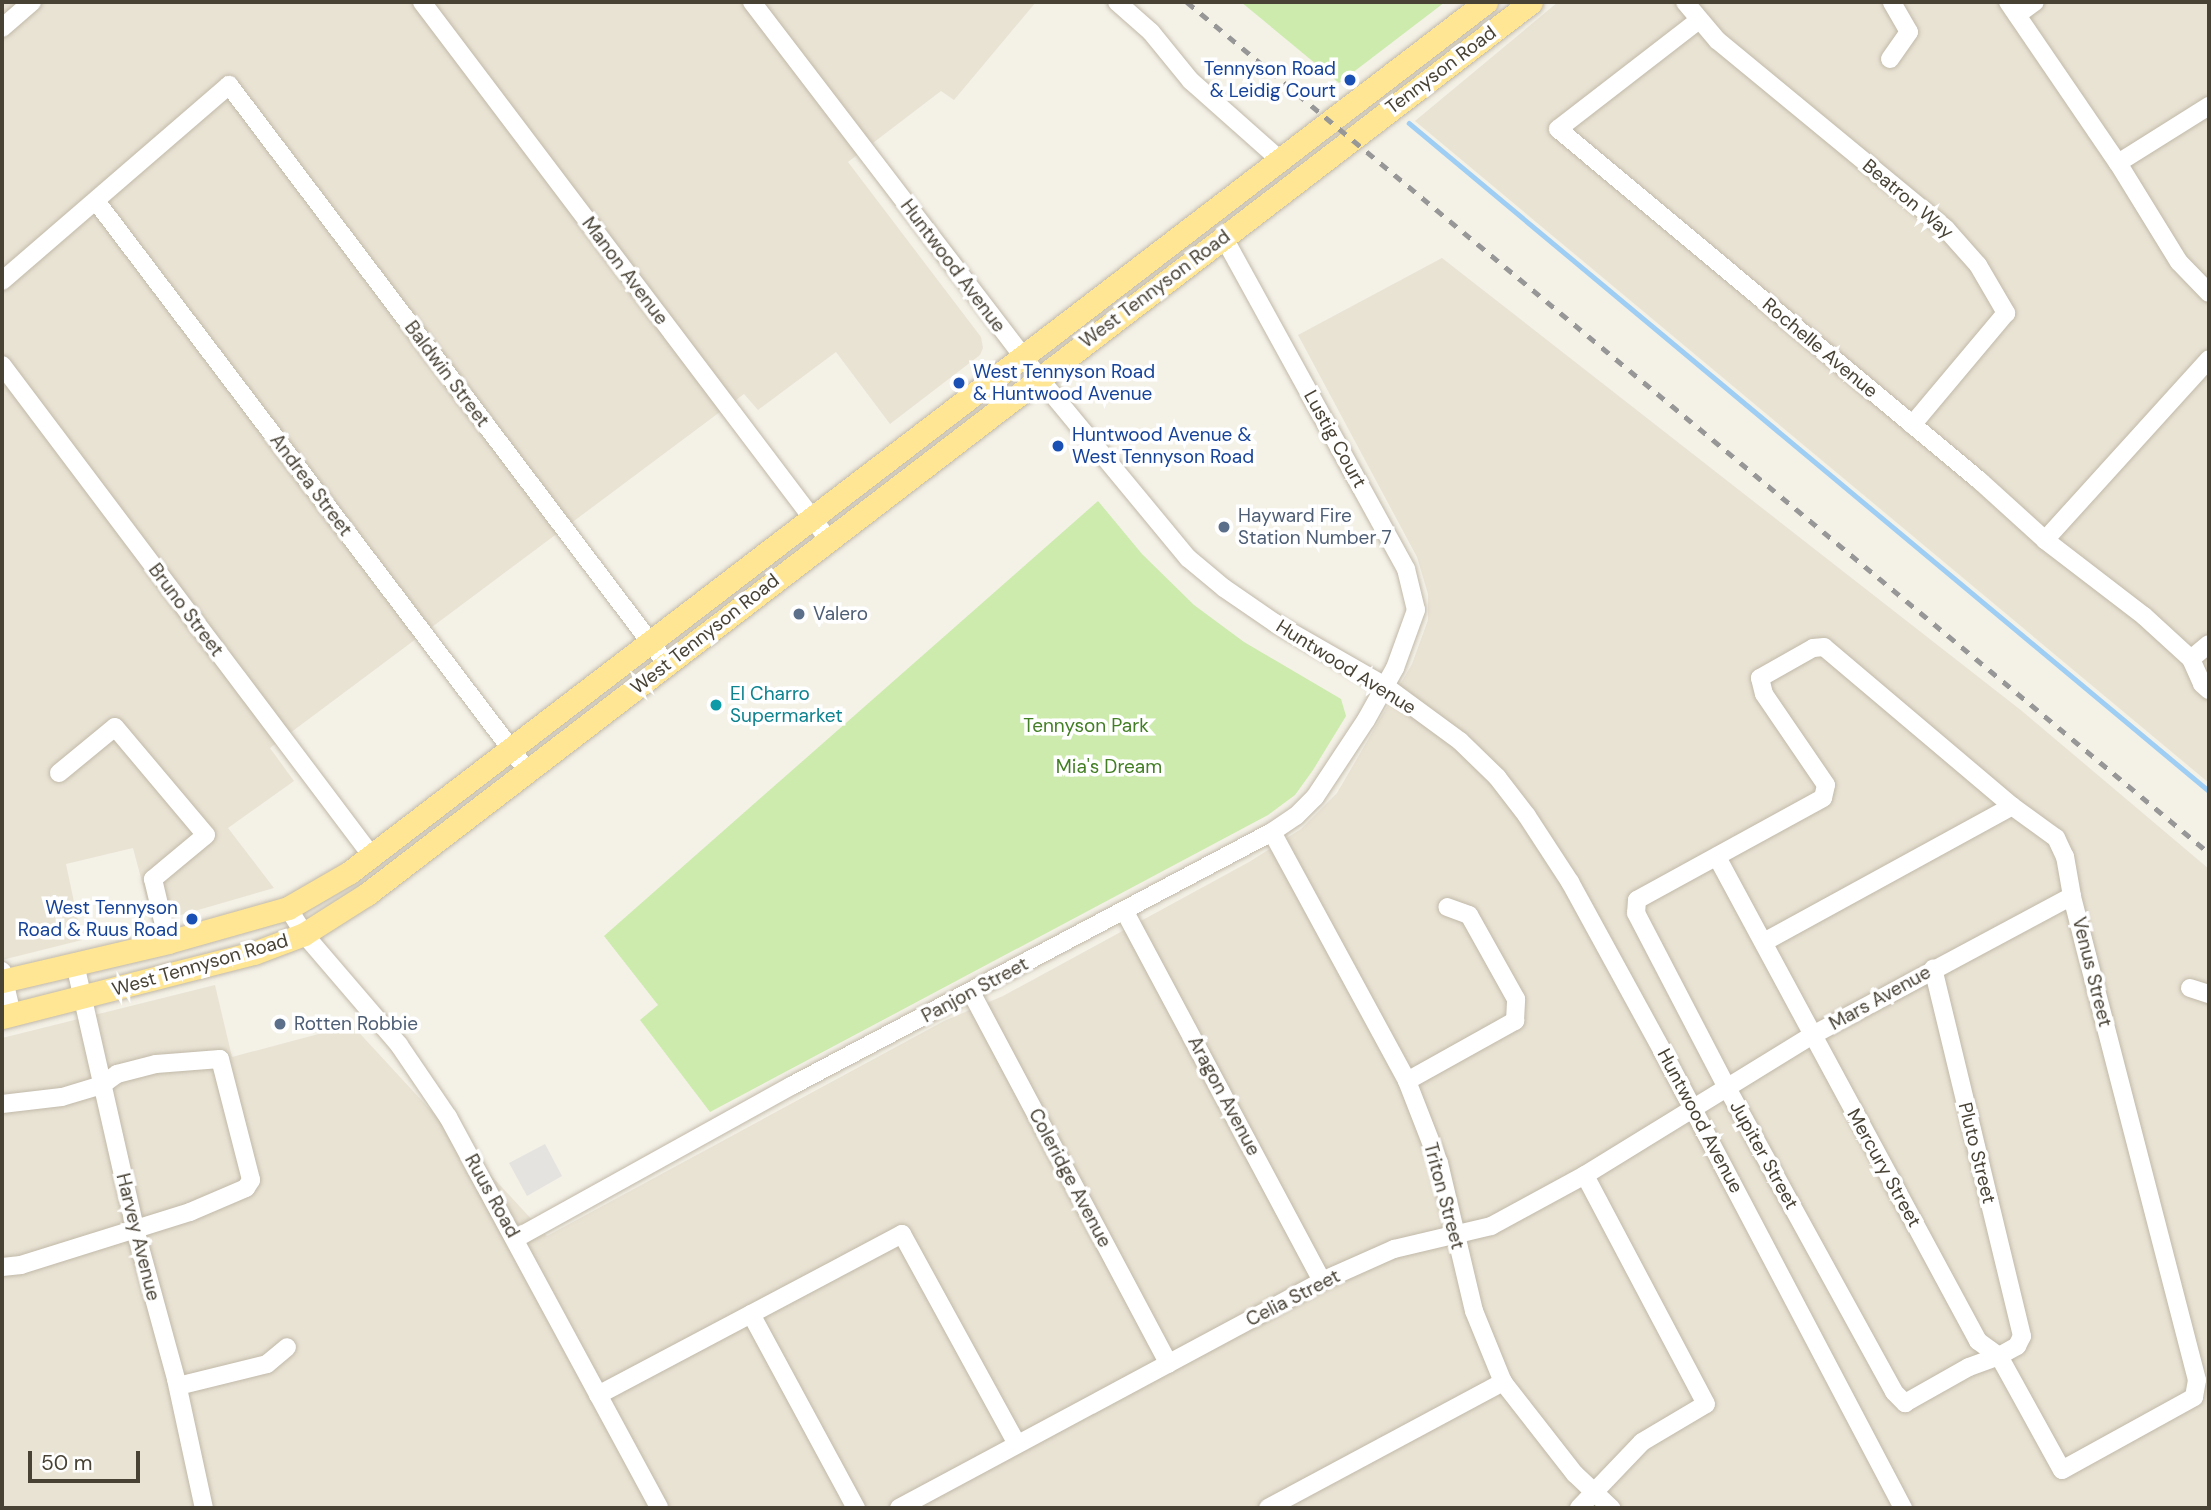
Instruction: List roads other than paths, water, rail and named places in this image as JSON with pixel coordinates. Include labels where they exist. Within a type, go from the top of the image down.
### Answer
[{"type":"main road","name":"Tennyson Road","points":[[1329,120],[1486,2]]},
{"type":"main road","name":"Tennyson Road","points":[[1351,139],[1531,2]]},
{"type":"main road","name":"West Tennyson Road","points":[[3,978],[168,942],[288,908],[350,872],[1329,120]]},
{"type":"main road","name":"West Tennyson Road","points":[[7,1016],[229,960],[304,934],[367,894],[1351,139]]},
{"type":"street","points":[[2,28],[32,2]]},
{"type":"street","name":"Manon Avenue","points":[[422,2],[828,539]]},
{"type":"street","name":"Huntwood Avenue","points":[[752,2],[1039,378],[1188,558],[1224,589],[1275,623],[1385,686],[1460,741],[1488,768],[1550,848],[1693,1108],[1903,1508]]},
{"type":"street","points":[[1117,2],[1151,33],[1191,81],[1279,159]]},
{"type":"street","name":"Beatron Way","points":[[1685,2],[1699,20],[1735,55],[1946,229],[1978,265],[2007,313],[1912,425]]},
{"type":"street","points":[[1890,59],[1909,32],[1892,2]]},
{"type":"street","points":[[2035,2],[2012,8],[2118,163],[2179,262],[2209,293]]},
{"type":"street","name":"Rochelle Avenue","points":[[1699,20],[1558,129],[1912,425],[2045,540],[2144,616],[2191,659],[2202,684],[2209,690]]},
{"type":"street","name":"Baldwin Street","points":[[96,201],[229,85],[666,663]]},
{"type":"street","points":[[2118,163],[2209,106]]},
{"type":"street","points":[[2,281],[96,201]]},
{"type":"street","name":"Andrea Street","points":[[96,201],[527,770]]},
{"type":"street","name":"Lustig Court","points":[[1223,236],[1406,569],[1416,610],[1402,654],[1385,686]]},
{"type":"street","points":[[2045,540],[2209,359]]},
{"type":"street","name":"Bruno Street","points":[[2,365],[371,855]]},
{"type":"street","points":[[2191,659],[2209,644]]},
{"type":"street","name":"Venus Street","points":[[1717,857],[1823,798],[1826,785],[1764,694],[1760,678],[1813,648],[1824,647],[2012,806],[2056,838],[2065,857],[2072,896],[2197,1380],[2194,1397],[2062,1470]]},
{"type":"street","name":"Panjon Street","points":[[515,1239],[771,1097],[1272,832],[1296,816],[1315,797],[1385,686]]},
{"type":"street","points":[[59,773],[115,727],[206,835],[153,879],[168,942]]},
{"type":"street","points":[[1764,942],[2012,806]]},
{"type":"street","name":"Triton Street","points":[[1272,832],[1407,1081],[1438,1163],[1474,1311],[1503,1382],[1575,1475],[1611,1508]]},
{"type":"street","name":"Jupiter Street","points":[[1717,857],[1637,900],[1636,913],[1726,1086],[1894,1392],[1905,1403],[1969,1367],[1999,1356]]},
{"type":"street","name":"Mercury Street","points":[[1717,857],[1811,1036],[1978,1341],[1999,1356],[2062,1470]]},
{"type":"street","name":"Mars Avenue","points":[[1693,1108],[1811,1036],[2072,896]]},
{"type":"street","points":[[1407,1081],[1515,1021],[1516,999],[1469,915],[1447,907]]},
{"type":"street","name":"Ruus Road","points":[[288,908],[304,934],[401,1049],[448,1117],[659,1508]]},
{"type":"street","name":"Aragon Avenue","points":[[1125,912],[1322,1281]]},
{"type":"street","name":"Harvey Avenue","points":[[75,964],[135,1229],[177,1386],[204,1508]]},
{"type":"street","name":"Pluto Street","points":[[1933,969],[2022,1336],[2017,1346],[1999,1356]]},
{"type":"street","points":[[3,978],[7,1016]]},
{"type":"street","points":[[2190,988],[2209,994]]},
{"type":"street","name":"Coleridge Avenue","points":[[971,992],[1169,1364]]},
{"type":"street","points":[[2,1104],[62,1097],[102,1085],[117,1073],[156,1064],[220,1059],[251,1180],[246,1188],[190,1212],[2,1268]]},
{"type":"street","name":"Celia Street","points":[[899,1508],[1322,1281],[1394,1249],[1491,1226],[1585,1175],[1693,1108]]},
{"type":"street","points":[[1579,1508],[1642,1442],[1706,1405],[1585,1175]]},
{"type":"street","points":[[598,1395],[902,1234],[1017,1444]]},
{"type":"street","points":[[751,1314],[856,1508]]},
{"type":"street","points":[[177,1386],[267,1364],[287,1347]]},
{"type":"street","points":[[1268,1508],[1503,1382]]},
{"type":"waterway","points":[[1409,123],[2209,791]]},
{"type":"railway","points":[[1187,2],[2209,853]]},
{"type":"place","name":"Tennyson Road & Leidig Court","points":[[1350,80]]},
{"type":"place","name":"West Tennyson Road & Huntwood Avenue","points":[[959,383]]},
{"type":"place","name":"Huntwood Avenue & West Tennyson Road","points":[[1058,446]]},
{"type":"place","name":"Hayward Fire Station Number 7","points":[[1224,527]]},
{"type":"place","name":"Valero","points":[[799,614]]},
{"type":"place","name":"El Charro Supermarket","points":[[716,705]]},
{"type":"place","name":"West Tennyson Road & Ruus Road","points":[[192,919]]},
{"type":"place","name":"Rotten Robbie","points":[[280,1024]]},
{"type":"park label","name":"Tennyson Park","points":[[1086,726]]},
{"type":"park label","name":"Mia's Dream","points":[[1109,767]]}]
